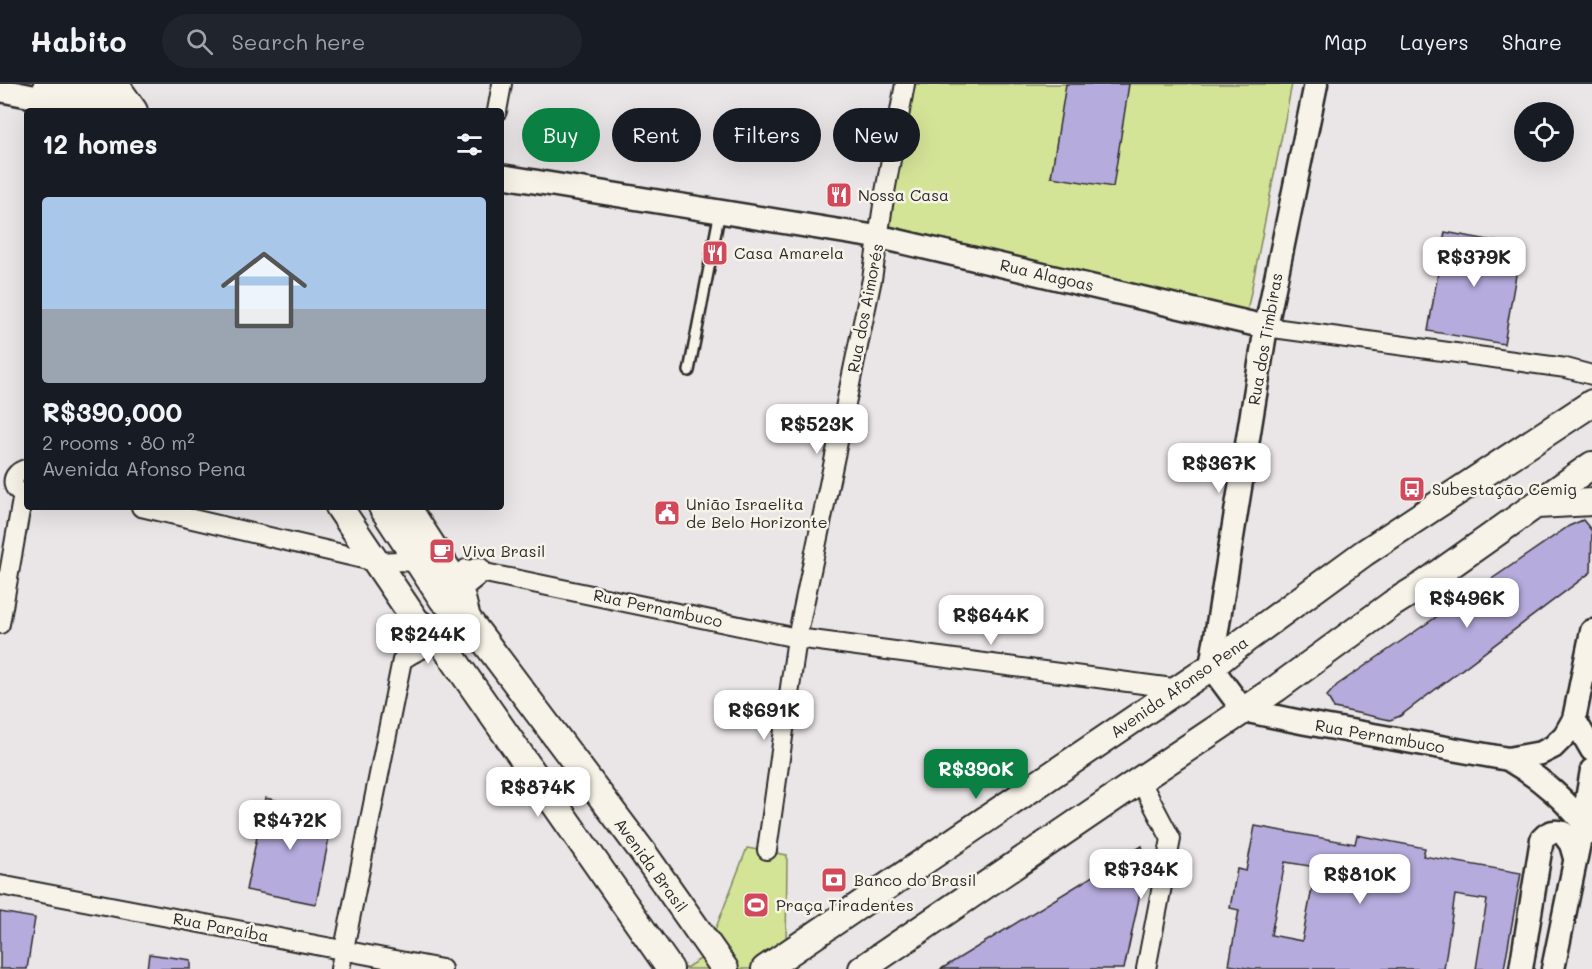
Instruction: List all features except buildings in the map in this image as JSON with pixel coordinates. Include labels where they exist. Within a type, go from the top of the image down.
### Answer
[{"type":"main road","points":[[78,96],[123,108]]},
{"type":"main road","name":"Avenida Afonso Pena","points":[[765,969],[1212,667],[1245,640],[1364,554],[1592,403]]},
{"type":"main road","points":[[862,969],[1277,688],[1392,604],[1424,584],[1592,465]]},
{"type":"main road","points":[[1537,505],[1592,502]]},
{"type":"main road","name":"Avenida Brasil","points":[[342,510],[398,562],[452,586]]},
{"type":"main road","name":"Avenida Brasil","points":[[364,510],[398,562]]},
{"type":"main road","name":"Avenida Brasil","points":[[383,510],[416,621],[440,640],[670,969]]},
{"type":"main road","name":"Avenida Brasil","points":[[417,513],[467,618],[642,851],[725,969]]},
{"type":"main road","name":"Avenida Brasil","points":[[440,640],[452,586]]},
{"type":"street","points":[[498,108],[502,84]]},
{"type":"street","name":"Rua dos Aimorés","points":[[767,850],[797,638],[872,279],[905,84]]},
{"type":"street","name":"Rua dos Timbiras","points":[[1212,667],[1266,327],[1316,84]]},
{"type":"street","points":[[0,90],[78,96]]},
{"type":"street","name":"Rua Alagoas","points":[[504,176],[878,237],[1266,327],[1566,368],[1592,375]]},
{"type":"street","points":[[19,472],[14,486],[19,493],[24,494]]},
{"type":"street","points":[[0,624],[24,499]]},
{"type":"street","name":"Rua Pernambuco","points":[[155,510],[398,562],[452,586],[797,638],[1179,689]]},
{"type":"street","points":[[1508,759],[1541,753],[1553,747],[1565,735],[1574,719],[1592,631]]},
{"type":"street","points":[[340,969],[402,660],[420,648],[440,640]]},
{"type":"street","points":[[1212,667],[1243,710]]},
{"type":"street","name":"Rua Pernambuco","points":[[1243,710],[1508,759],[1530,772],[1559,795],[1587,828]]},
{"type":"street","points":[[1574,719],[1592,750]]},
{"type":"street","points":[[1553,969],[1575,858],[1587,828],[1592,770]]},
{"type":"street","points":[[1140,780],[1171,838],[1146,969]]},
{"type":"street","points":[[1521,969],[1542,839],[1546,834],[1552,832],[1563,833],[1571,844],[1575,858]]},
{"type":"street","name":"Rua Paraíba","points":[[0,885],[442,969]]},
{"type":"lane","points":[[689,371],[720,211]]},
{"type":"green space","points":[[906,84],[1292,84],[1245,322],[891,245],[885,218],[894,162],[920,162],[920,108],[902,108]]},
{"type":"green space","name":"Praça Tiradentes","points":[[747,848],[787,855],[786,954],[796,969],[684,969],[705,956]]},
{"type":"place","name":"Nossa Casa","points":[[839,195]]},
{"type":"place","name":"Casa Amarela","points":[[715,253]]},
{"type":"place","name":"Subestação Cemig","points":[[1412,489]]},
{"type":"place","name":"União Israelita de Belo Horizonte","points":[[667,513]]},
{"type":"place","name":"Viva Brasil","points":[[442,551]]},
{"type":"place","name":"Banco do Brasil","points":[[834,880]]},
{"type":"place","name":"Praça Tiradentes","points":[[756,905]]}]
